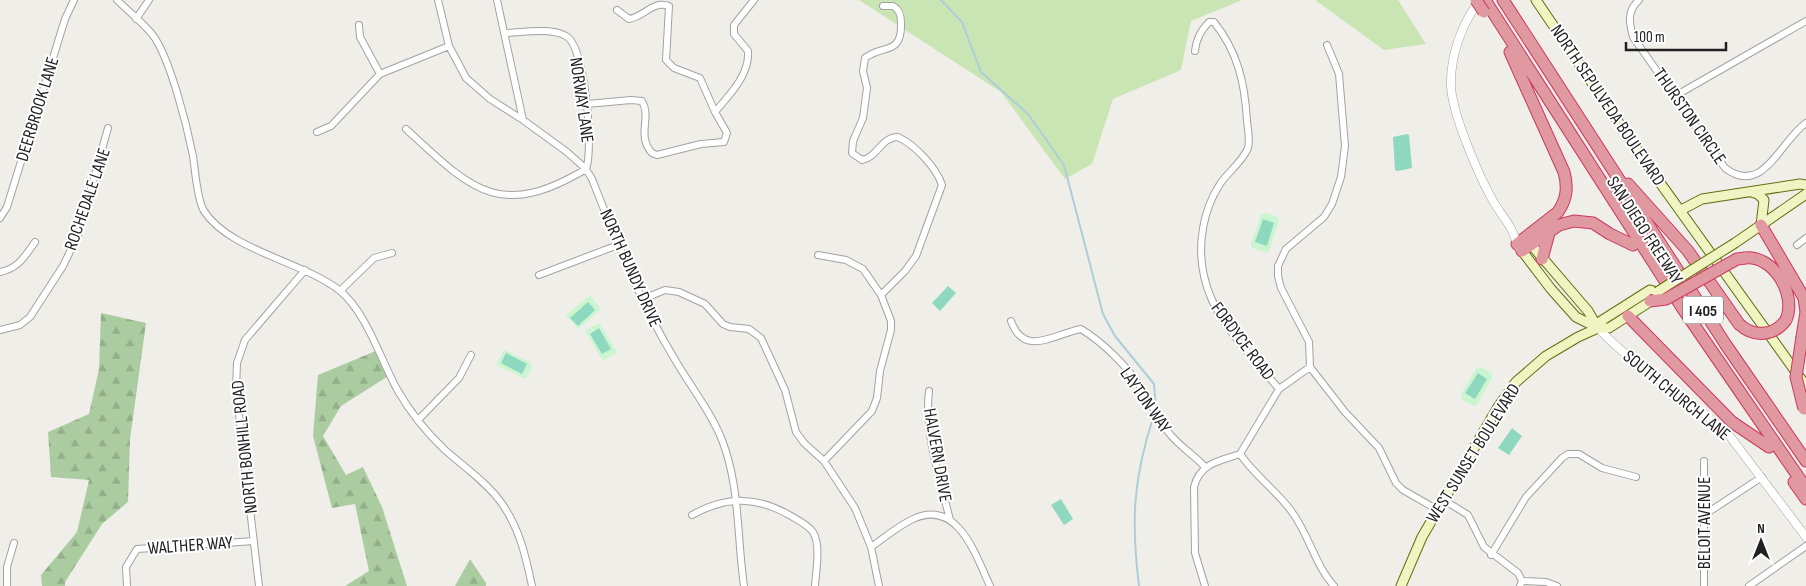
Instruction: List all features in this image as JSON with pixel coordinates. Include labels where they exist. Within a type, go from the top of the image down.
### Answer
[{"type":"highway","name":"SAN DIEGO FREEWAY","points":[[1476,0],[1485,5],[1510,52],[1633,245],[1806,499]]},
{"type":"highway","name":"SAN DIEGO FREEWAY","points":[[1502,0],[1726,345],[1806,461]]},
{"type":"highway","points":[[1485,5],[1683,308],[1806,488]]},
{"type":"highway","points":[[1510,52],[1564,172],[1567,188],[1563,205],[1558,212],[1524,244]]},
{"type":"highway","points":[[1603,156],[1688,251],[1726,305],[1744,328],[1756,334],[1775,331],[1786,320],[1790,307],[1789,296],[1774,270],[1762,261],[1745,258],[1737,260],[1666,299],[1653,297]]},
{"type":"highway","points":[[1524,244],[1566,223],[1587,222],[1633,245]]},
{"type":"highway","points":[[1761,225],[1801,290],[1806,312],[1796,377],[1800,399],[1806,412]]},
{"type":"highway","points":[[1542,259],[1549,233]]},
{"type":"highway","points":[[1629,311],[1732,422],[1769,447]]},
{"type":"main road","name":"NORTH SEPULVEDA BOULEVARD","points":[[1536,0],[1648,166],[1806,386]]},
{"type":"main road","points":[[1681,210],[1702,199],[1748,191],[1800,184],[1806,185]]},
{"type":"main road","points":[[1748,191],[1758,194],[1764,200],[1761,225]]},
{"type":"main road","name":"WEST SUNSET BOULEVARD","points":[[1401,586],[1422,536],[1498,407],[1516,382],[1546,356],[1578,337],[1598,328],[1609,328],[1629,311],[1653,297],[1806,194]]},
{"type":"main road","points":[[1524,244],[1542,259],[1588,311],[1598,328]]},
{"type":"main road","points":[[1524,244],[1551,289],[1576,316],[1598,328]]},
{"type":"street","name":"DEERBROOK LANE","points":[[0,218],[7,207],[65,19],[74,0]]},
{"type":"street","points":[[117,0],[152,34],[162,50],[189,137],[203,210],[222,232],[305,270],[340,291],[355,307],[399,391],[418,420],[444,448],[501,502],[518,537],[525,556],[532,586]]},
{"type":"street","points":[[136,19],[149,0]]},
{"type":"street","name":"NORTH BUNDY DRIVE","points":[[438,0],[449,46],[466,78],[490,99],[523,120],[586,169],[592,179],[618,245],[643,299],[674,359],[708,411],[722,440],[730,465],[744,586]]},
{"type":"street","points":[[497,0],[523,120]]},
{"type":"street","points":[[714,112],[740,80],[746,67],[748,51],[734,34],[734,25],[754,0]]},
{"type":"street","name":"THURSTON CIRCLE","points":[[1639,0],[1632,6],[1629,16],[1633,37],[1725,168],[1732,173],[1744,177],[1754,176],[1766,168],[1790,137],[1806,123]]},
{"type":"street","points":[[587,104],[631,100],[642,102],[646,113],[643,128],[644,138],[648,148],[657,155],[701,144],[720,144],[726,138],[726,130],[714,112],[700,78],[674,68],[666,60],[669,6],[658,4],[629,19],[617,10]]},
{"type":"street","points":[[1485,5],[1468,17],[1453,62],[1451,87],[1458,115],[1477,168],[1493,200],[1524,244]]},
{"type":"street","points":[[881,295],[905,271],[916,256],[942,184],[939,175],[930,165],[898,138],[892,137],[885,140],[867,159],[862,160],[852,153],[853,141],[863,118],[868,88],[863,71],[865,58],[875,52],[890,49],[900,40],[901,16],[893,6],[883,6]]},
{"type":"street","name":"FORDYCE ROAD","points":[[1195,50],[1196,42],[1203,29],[1209,22],[1214,22],[1227,41],[1242,75],[1248,140],[1244,154],[1220,185],[1205,220],[1201,247],[1204,276],[1212,302],[1224,322],[1279,388]]},
{"type":"street","points":[[1676,96],[1806,22]]},
{"type":"street","points":[[359,25],[360,37],[380,74]]},
{"type":"street","name":"NORWAY LANE","points":[[504,33],[555,33],[565,35],[572,40],[587,104],[590,159],[586,169]]},
{"type":"street","points":[[1327,45],[1339,74],[1341,93],[1345,146],[1340,176],[1334,198],[1324,217],[1286,249],[1278,266],[1281,288],[1309,342],[1310,368],[1345,412],[1378,448],[1396,484],[1438,510]]},
{"type":"street","points":[[317,132],[331,126],[366,86],[380,74],[449,46]]},
{"type":"street","name":"ROCHEDALE LANE","points":[[0,330],[20,325],[30,317],[72,248],[108,128]]},
{"type":"street","points":[[406,129],[463,180],[491,192],[509,195],[530,194],[550,189],[586,169]]},
{"type":"street","points":[[1797,245],[1806,238]]},
{"type":"street","points":[[0,272],[10,270],[18,264],[35,242]]},
{"type":"street","points":[[540,275],[618,245]]},
{"type":"street","points":[[340,291],[374,258],[392,253]]},
{"type":"street","points":[[818,256],[834,256],[859,266],[881,295],[888,310],[891,330],[882,357],[877,398],[864,420],[824,461]]},
{"type":"street","name":"NORTH BONHILL ROAD","points":[[259,586],[236,389],[237,363],[245,340],[305,270]]},
{"type":"street","points":[[643,299],[665,290],[679,292],[705,304],[722,324],[755,332],[761,338],[785,390],[796,432],[804,443],[824,461],[855,508],[871,547],[878,586]]},
{"type":"street","name":"LAYTON WAY","points":[[1011,321],[1015,332],[1023,339],[1030,341],[1040,342],[1081,329],[1088,333],[1118,361],[1142,390],[1156,417],[1170,436],[1205,467]]},
{"type":"street","name":"SOUTH CHURCH LANE","points":[[1598,328],[1636,364],[1716,422],[1730,435],[1806,537]]},
{"type":"street","points":[[418,420],[459,378],[471,355]]},
{"type":"street","points":[[1205,586],[1195,553],[1194,487],[1196,478],[1205,467],[1217,460],[1240,454],[1247,446],[1279,388],[1310,368]]},
{"type":"street","name":"HALVERN DRIVE","points":[[929,390],[928,404],[932,444],[950,520]]},
{"type":"street","points":[[1240,454],[1290,510],[1304,529],[1321,568],[1334,586]]},
{"type":"street","points":[[1492,555],[1526,497],[1568,454],[1579,454],[1602,468],[1636,477]]},
{"type":"street","name":"BELOIT AVENUE","points":[[1704,461],[1704,586]]},
{"type":"street","points":[[1704,515],[1762,477]]},
{"type":"street","points":[[1444,500],[1468,515],[1484,547],[1492,555],[1513,568],[1521,583],[1546,582],[1557,586]]},
{"type":"street","points":[[692,515],[716,504],[763,502],[802,522],[813,532],[816,551],[816,586]]},
{"type":"street","points":[[871,547],[913,519],[937,516],[950,520],[967,537],[990,586]]},
{"type":"street","name":"WALTHER WAY","points":[[127,586],[126,566],[137,549],[254,541]]},
{"type":"street","points":[[8,586],[7,567],[14,543]]},
{"type":"street","points":[[1749,586],[1806,546]]},
{"type":"green space","points":[[859,0],[1242,0],[1191,21],[1181,70],[1113,99],[1092,164],[1065,179],[1001,92]]},
{"type":"green space","points":[[1315,0],[1398,0],[1426,44],[1384,50]]},
{"type":"green space","points":[[1409,135],[1412,168],[1398,171],[1395,170],[1393,137]]},
{"type":"green space","points":[[1266,213],[1278,217],[1279,221],[1269,251],[1265,252],[1252,248],[1251,244],[1261,215]]},
{"type":"green space","points":[[1263,219],[1274,223],[1267,246],[1255,242]]},
{"type":"green space","points":[[948,286],[956,293],[940,311],[932,303]]},
{"type":"green space","points":[[590,295],[600,310],[578,329],[566,315]]},
{"type":"green space","points":[[588,302],[595,310],[578,326],[570,318]]},
{"type":"green space","points":[[101,313],[146,323],[130,439],[128,502],[102,524],[65,582],[65,586],[42,586],[41,575],[77,532],[89,480],[51,477],[48,432],[89,414],[99,369]]},
{"type":"green space","points":[[599,323],[617,352],[603,361],[585,331]]},
{"type":"green space","points":[[599,328],[611,349],[602,354],[590,334]]},
{"type":"green space","points":[[378,350],[390,375],[341,406],[323,436],[346,475],[363,467],[382,507],[407,586],[345,586],[369,571],[355,504],[332,508],[313,436],[318,375]]},
{"type":"green space","points":[[504,350],[530,362],[532,367],[526,379],[496,365]]},
{"type":"green space","points":[[506,353],[527,364],[522,374],[501,363]]},
{"type":"green space","points":[[1481,367],[1492,373],[1492,378],[1477,405],[1473,406],[1461,399],[1461,394],[1476,369]]},
{"type":"green space","points":[[1478,373],[1487,379],[1475,399],[1465,393]]},
{"type":"green space","points":[[1512,428],[1522,436],[1509,455],[1498,448]]},
{"type":"green space","points":[[1061,499],[1073,519],[1064,525],[1051,505]]},
{"type":"green space","points":[[470,559],[486,583],[486,586],[455,586]]},
{"type":"waterway","points":[[941,0],[962,22],[981,72],[1028,114],[1064,165],[1103,314],[1115,336],[1154,384],[1156,408]]},
{"type":"waterway","points":[[1139,586],[1135,541],[1136,500],[1142,459],[1154,415]]}]
